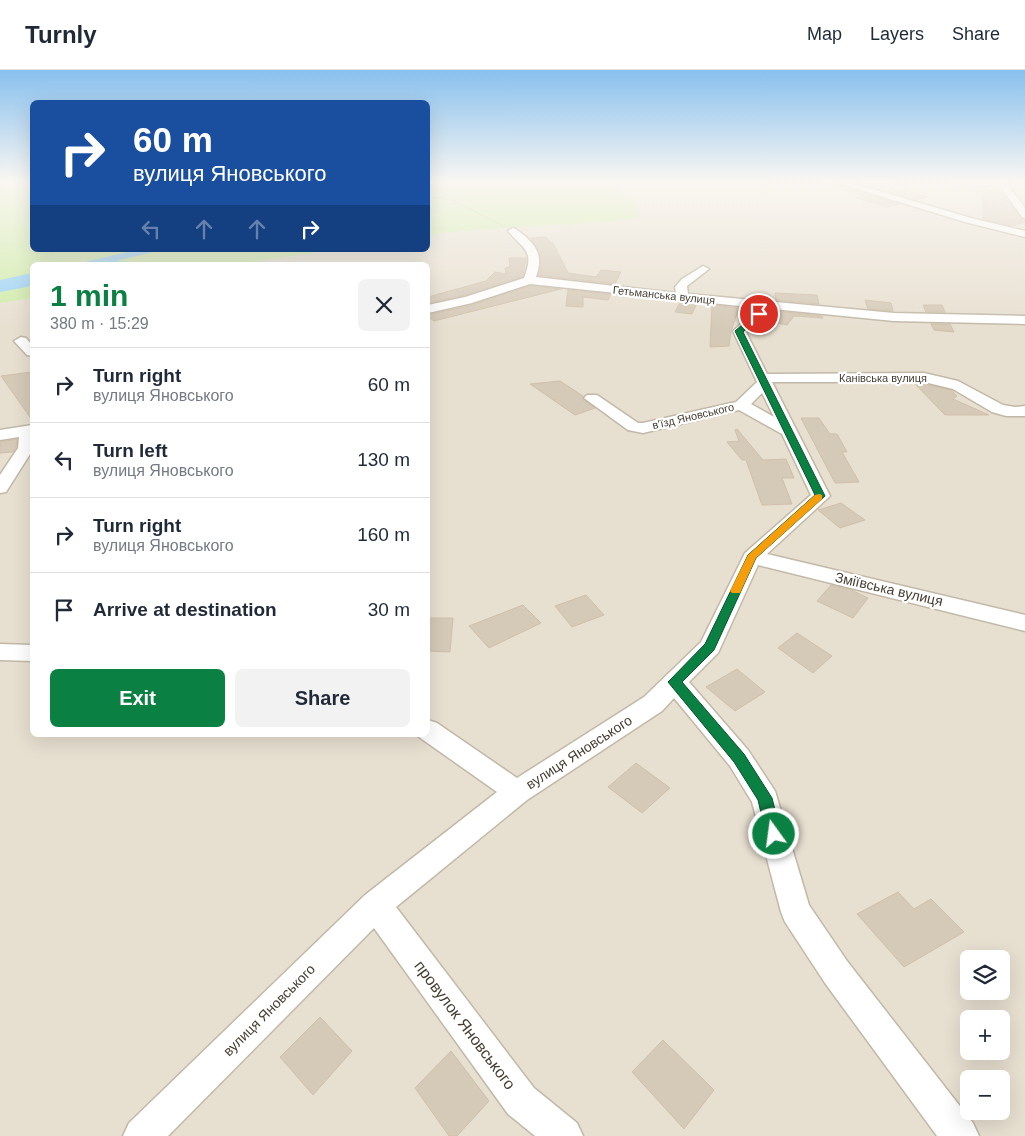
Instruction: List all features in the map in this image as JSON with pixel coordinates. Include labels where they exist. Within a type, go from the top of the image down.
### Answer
[{"type":"street","points":[[512,231],[533,249],[536,258],[529,280]]},
{"type":"street","points":[[1012,231],[1025,234]]},
{"type":"street","points":[[683,297],[681,287],[685,280],[697,276],[703,269]]},
{"type":"street","name":"Гетьманська вулиця","points":[[430,309],[468,300],[529,280],[683,297],[894,316],[1025,320]]},
{"type":"street","name":"вулиця Яновського","points":[[142,1136],[376,905],[518,792],[653,704],[710,647],[752,557],[820,496],[739,331],[770,305]]},
{"type":"street","points":[[21,341],[30,350]]},
{"type":"street","name":"Канівська вулиця","points":[[763,380],[913,376],[936,379],[958,386],[988,406],[1006,411],[1025,411]]},
{"type":"street","name":"в’їзд Яновського","points":[[592,398],[634,427],[643,428],[741,405],[763,380]]},
{"type":"street","points":[[741,405],[788,431]]},
{"type":"street","points":[[0,435],[30,430],[26,448],[0,488]]},
{"type":"street","name":"Зміївська вулиця","points":[[752,557],[1025,623]]},
{"type":"street","points":[[0,652],[30,653]]},
{"type":"street","points":[[674,682],[739,758],[765,798],[796,912],[836,972],[960,1136]]},
{"type":"street","points":[[430,731],[518,792]]},
{"type":"street","name":"провулок Яновського","points":[[376,905],[521,1101],[564,1136]]},
{"type":"shaded area","points":[[456,231],[1025,231],[1025,1136],[0,1136],[0,303],[30,298],[30,737],[430,737],[430,262],[254,262],[319,252],[430,252],[430,235]]},
{"type":"green space","points":[[0,231],[30,231],[30,252],[319,252],[254,262],[30,262],[30,298],[0,303]]},
{"type":"green space","points":[[430,231],[465,231],[430,235]]},
{"type":"water","points":[[128,252],[153,252],[116,261],[127,262],[84,262]]},
{"type":"water","points":[[30,273],[30,286],[0,292],[0,280]]},
{"type":"building","points":[[546,237],[553,243],[568,273],[596,277],[601,270],[621,272],[615,284],[538,275],[540,255],[531,238]]},
{"type":"building","points":[[509,258],[526,258],[523,276],[465,295],[430,303],[430,296],[486,281],[495,272],[506,274],[505,268],[510,267]]},
{"type":"building","points":[[530,286],[561,289],[434,321],[430,318],[430,315],[473,305]]},
{"type":"building","points":[[568,290],[611,294],[608,300],[583,297],[583,307],[566,306]]},
{"type":"building","points":[[775,293],[817,295],[819,304],[776,300]]},
{"type":"building","points":[[865,300],[891,303],[893,311],[868,309]]},
{"type":"building","points":[[680,302],[697,303],[692,314],[675,312]]},
{"type":"building","points":[[712,305],[739,308],[731,331],[729,346],[710,347]]},
{"type":"building","points":[[923,305],[942,305],[945,312],[926,312]]},
{"type":"building","points":[[776,311],[822,316],[823,318],[794,316],[787,325],[767,321]]},
{"type":"building","points":[[931,324],[950,324],[954,332],[934,330]]},
{"type":"building","points":[[30,372],[30,417],[1,376]]},
{"type":"building","points":[[560,381],[583,396],[583,400],[595,408],[575,415],[530,384]]},
{"type":"building","points":[[915,384],[951,390],[957,396],[953,399],[989,415],[945,415]]},
{"type":"building","points":[[801,418],[819,418],[830,434],[837,434],[847,452],[842,452],[859,482],[835,483]]},
{"type":"building","points":[[737,429],[763,460],[786,459],[794,478],[782,478],[792,504],[762,505],[746,460],[742,460],[727,442],[739,441],[735,430]]},
{"type":"building","points":[[17,439],[13,452],[0,453],[0,442]]},
{"type":"building","points":[[841,503],[865,520],[840,528],[818,510]]},
{"type":"building","points":[[831,585],[849,589],[868,598],[853,618],[817,601]]},
{"type":"building","points":[[586,595],[604,615],[572,627],[555,606]]},
{"type":"building","points":[[523,605],[541,623],[489,648],[469,626]]},
{"type":"building","points":[[430,618],[453,618],[450,652],[430,651]]},
{"type":"building","points":[[797,633],[832,656],[813,673],[778,648]]},
{"type":"building","points":[[737,669],[765,692],[735,711],[706,687]]},
{"type":"building","points":[[636,763],[670,788],[642,813],[608,787]]},
{"type":"building","points":[[898,892],[914,909],[931,899],[964,932],[904,967],[857,914]]},
{"type":"building","points":[[320,1017],[352,1051],[313,1095],[280,1057]]},
{"type":"building","points":[[663,1040],[714,1090],[684,1129],[632,1072]]},
{"type":"building","points":[[451,1051],[489,1101],[457,1136],[449,1136],[415,1088]]},
{"type":"slow traffic","points":[[736,591],[752,557],[819,497]]},
{"type":"route","points":[[759,314],[739,331],[820,496],[752,557],[710,647],[674,682],[739,758],[765,798],[774,834]]}]
